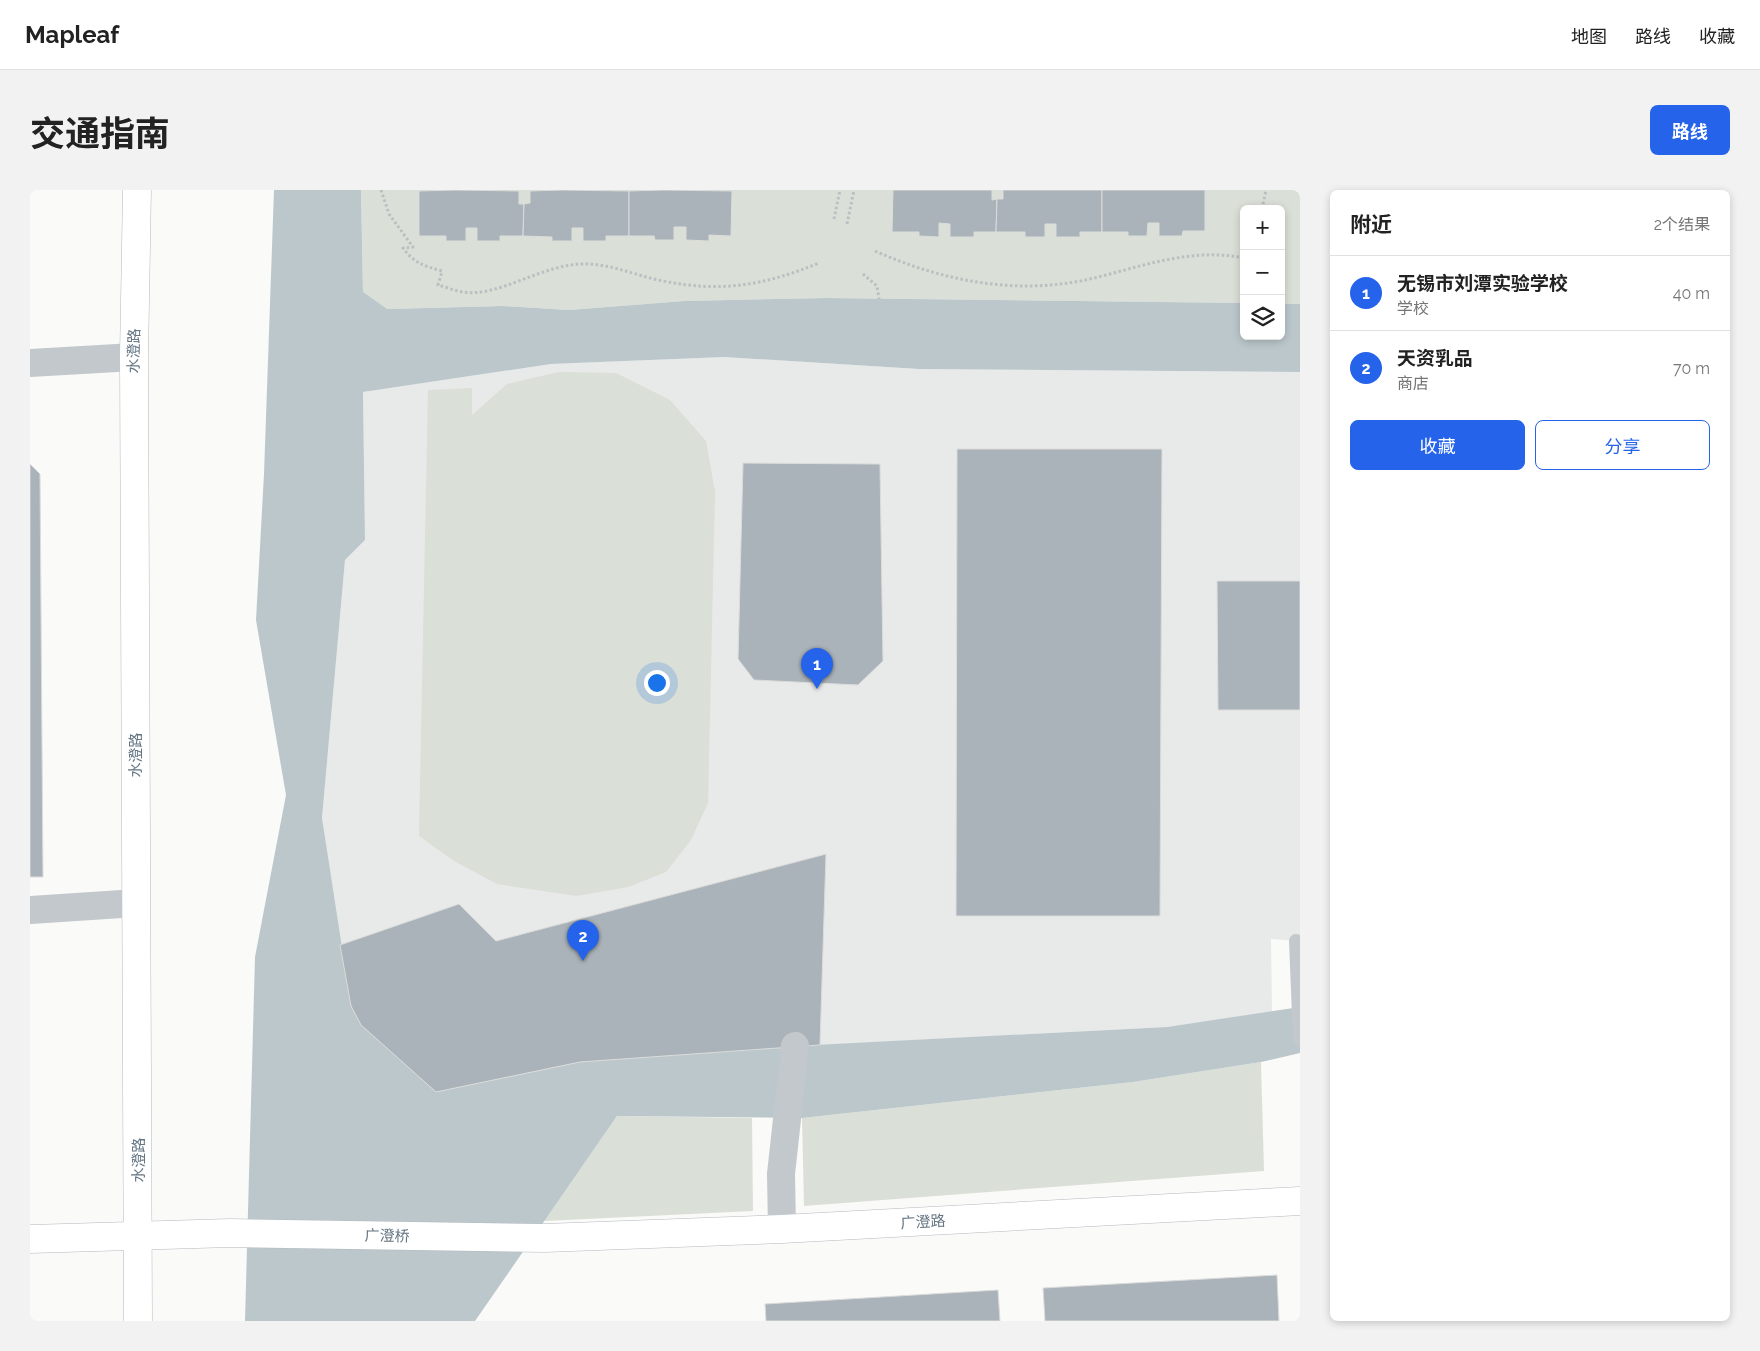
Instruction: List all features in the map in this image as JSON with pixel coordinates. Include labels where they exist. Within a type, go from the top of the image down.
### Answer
[{"type":"street","name":"水澄路","points":[[137,190],[134,357],[138,1321]]},
{"type":"street","points":[[30,364],[134,357]]},
{"type":"street","points":[[30,910],[137,903]]},
{"type":"street","points":[[782,1229],[781,1174],[795,1046]]},
{"type":"street","name":"广澄路","points":[[545,1238],[782,1229],[1300,1201]]},
{"type":"street","name":"广澄桥","points":[[30,1239],[230,1233],[545,1238]]},
{"type":"lane","points":[[1296,941],[1300,1040]]},
{"type":"path","points":[[381,190],[389,214],[413,247],[403,248],[411,258],[421,266],[442,271],[438,285],[465,292],[499,288],[558,266],[585,264],[609,266],[663,282],[726,286],[756,284],[786,276],[819,263]]},
{"type":"path","points":[[834,219],[840,190]]},
{"type":"path","points":[[847,224],[854,190]]},
{"type":"path","points":[[1263,205],[1266,190]]},
{"type":"path","points":[[875,251],[912,267],[970,282],[1018,286],[1064,284],[1101,276],[1164,258],[1209,254],[1240,258]]},
{"type":"path","points":[[863,274],[877,286],[879,299]]},
{"type":"shaded area","points":[[274,190],[361,190],[363,292],[387,309],[502,306],[569,310],[684,301],[826,298],[1240,303],[1240,340],[1285,340],[1285,304],[1300,304],[1300,372],[919,369],[724,357],[551,364],[363,392],[365,540],[345,560],[322,818],[351,1006],[361,1025],[436,1092],[580,1062],[795,1046],[1167,1027],[1300,1007],[1300,1053],[1261,1062],[1133,1082],[802,1118],[617,1116],[475,1321],[245,1321],[255,957],[286,795],[256,620],[264,474]]},
{"type":"shaded area","points":[[361,190],[1300,190],[1300,304],[1285,304],[1285,205],[1240,205],[1240,303],[826,298],[684,301],[569,310],[502,306],[386,309],[363,293]]},
{"type":"shaded area","points":[[724,357],[919,369],[1300,372],[1300,941],[1271,939],[1272,1012],[1167,1027],[820,1045],[825,854],[496,941],[459,904],[340,945],[322,818],[345,560],[365,540],[363,392],[551,364]]},
{"type":"shaded area","points":[[559,372],[616,373],[670,400],[706,441],[715,492],[708,803],[691,840],[666,872],[628,887],[576,896],[497,884],[454,861],[419,836],[428,390],[472,388],[472,415],[507,384]]},
{"type":"shaded area","points":[[1261,1062],[1264,1171],[804,1206],[802,1118],[1133,1082]]},
{"type":"shaded area","points":[[617,1116],[752,1118],[753,1211],[544,1221]]},
{"type":"building","points":[[893,190],[992,190],[992,200],[997,199],[996,232],[974,232],[974,237],[950,237],[950,224],[939,223],[939,237],[919,236],[919,232],[892,232]]},
{"type":"building","points":[[1003,190],[1102,190],[1102,232],[1080,232],[1080,237],[1056,237],[1056,224],[1045,224],[1045,237],[1025,237],[1025,232],[996,232],[997,199],[1003,199]]},
{"type":"building","points":[[1102,190],[1205,190],[1205,231],[1183,231],[1182,236],[1159,236],[1159,223],[1148,223],[1147,236],[1128,236],[1128,232],[1102,232]]},
{"type":"building","points":[[419,191],[519,191],[519,204],[524,204],[523,236],[500,236],[500,241],[477,241],[477,228],[466,228],[466,241],[446,241],[446,236],[419,236]]},
{"type":"building","points":[[530,191],[629,191],[629,236],[606,236],[606,241],[583,241],[583,228],[572,228],[572,241],[552,241],[552,237],[523,236],[524,204],[530,203]]},
{"type":"building","points":[[629,191],[732,191],[731,236],[709,235],[709,241],[686,240],[686,227],[674,227],[674,240],[655,240],[654,236],[629,236]]},
{"type":"building","points":[[957,449],[1162,449],[1160,916],[956,916]]},
{"type":"building","points":[[743,463],[880,464],[883,661],[858,685],[754,680],[738,659]]},
{"type":"building","points":[[30,464],[40,474],[43,877],[30,877]]},
{"type":"building","points":[[1217,581],[1300,581],[1300,710],[1218,710]]},
{"type":"building","points":[[826,854],[820,1045],[580,1062],[436,1092],[361,1025],[351,1006],[340,945],[459,904],[496,941]]},
{"type":"building","points":[[1277,1275],[1279,1321],[1045,1321],[1043,1288]]},
{"type":"building","points":[[998,1290],[1000,1321],[766,1321],[765,1304]]},
{"type":"place","name":"无锡市刘潭实验学校","points":[[817,689]]},
{"type":"place","name":"天资乳品","points":[[583,961]]}]
